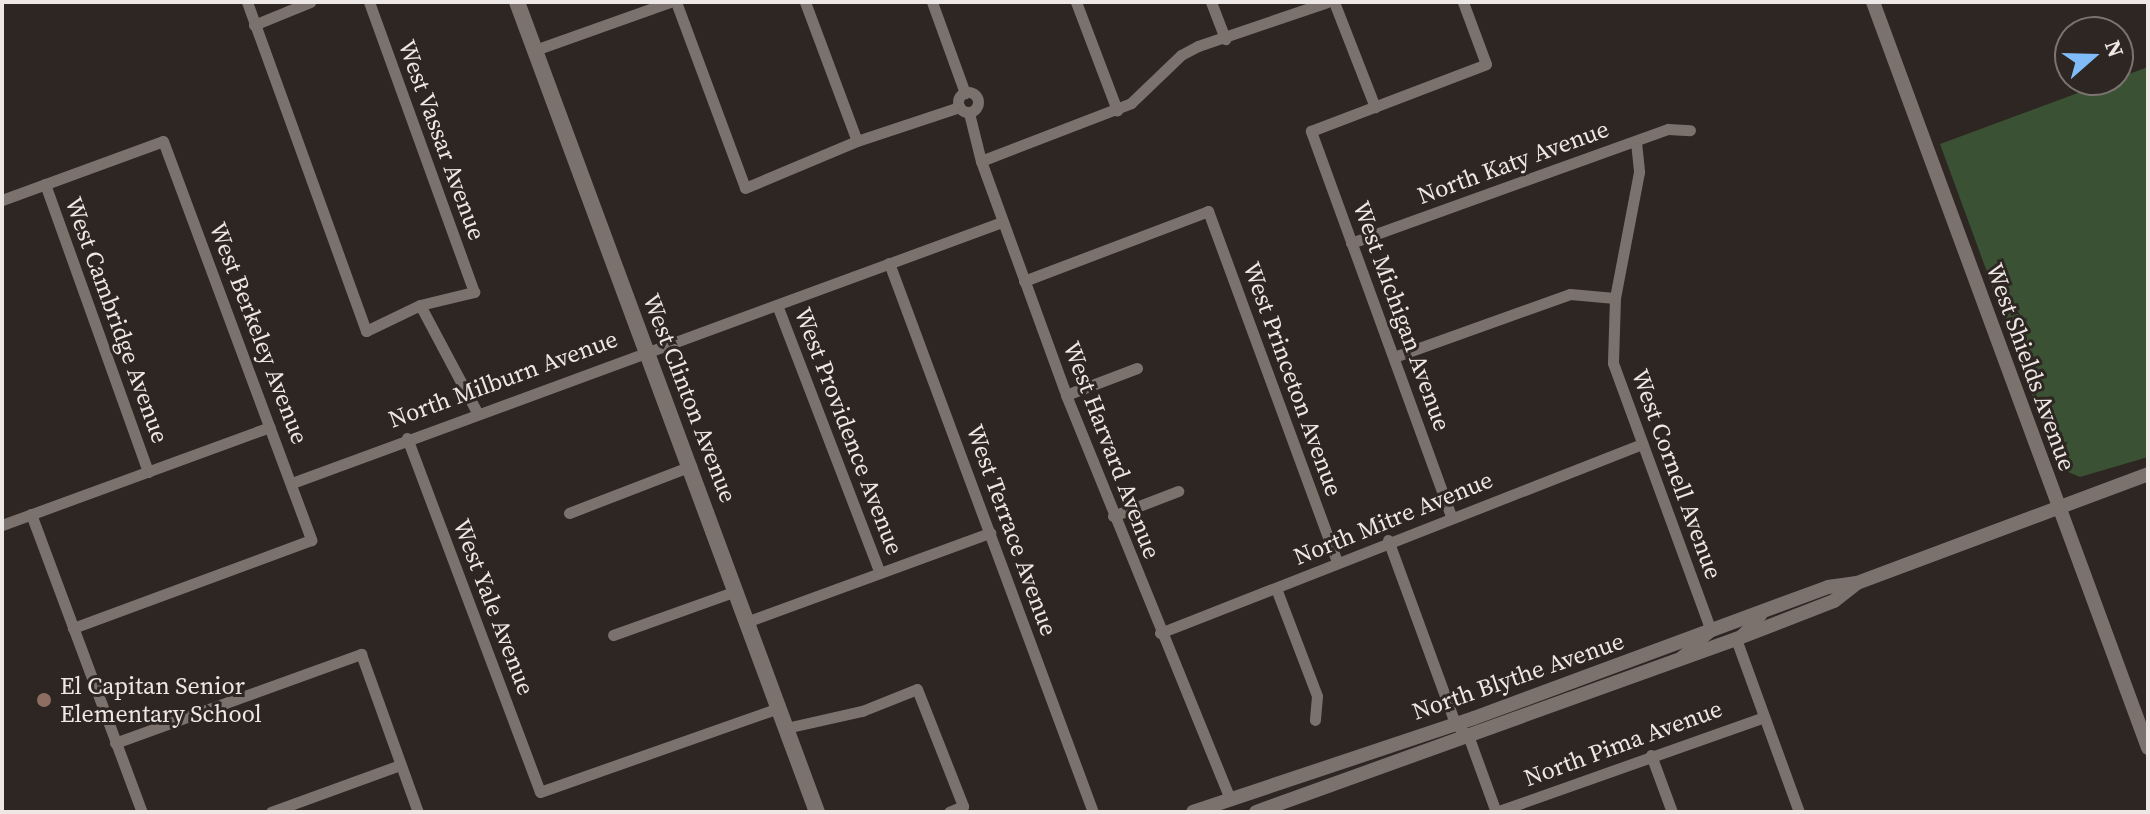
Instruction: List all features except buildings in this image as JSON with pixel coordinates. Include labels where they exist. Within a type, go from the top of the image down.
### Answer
[{"type":"main road","name":"West Clinton Avenue","points":[[517,2],[749,621],[817,812]]},
{"type":"street","points":[[247,2],[366,331],[420,305],[477,412]]},
{"type":"street","points":[[254,25],[310,2]]},
{"type":"street","name":"West Vassar Avenue","points":[[369,2],[474,292],[420,305]]},
{"type":"street","points":[[535,50],[670,2]]},
{"type":"street","points":[[676,2],[745,188],[857,141],[964,110],[965,93],[932,2]]},
{"type":"street","points":[[805,2],[857,141]]},
{"type":"street","points":[[1076,2],[1117,110]]},
{"type":"street","points":[[1211,2],[1225,39]]},
{"type":"street","points":[[981,161],[1117,110],[1143,93],[1181,55],[1327,2]]},
{"type":"street","points":[[1334,2],[1375,107],[1486,64],[1463,2]]},
{"type":"street","name":"West Shields Avenue","points":[[1873,2],[2148,748]]},
{"type":"street","name":"West Harvard Avenue","points":[[965,93],[978,100],[964,110],[1066,395],[1160,633],[1230,798]]},
{"type":"street","name":"West Michigan Avenue","points":[[1375,107],[1311,131],[1451,516]]},
{"type":"street","name":"North Katy Avenue","points":[[1351,243],[1668,129],[1690,130]]},
{"type":"street","name":"West Berkeley Avenue","points":[[45,184],[163,141],[311,540],[73,628]]},
{"type":"street","name":"West Cornell Avenue","points":[[1636,142],[1639,172],[1615,298],[1613,363],[1711,631]]},
{"type":"street","points":[[2,200],[45,184]]},
{"type":"street","name":"West Cambridge Avenue","points":[[45,184],[148,472]]},
{"type":"street","name":"West Princeton Avenue","points":[[1024,281],[1208,211],[1337,561]]},
{"type":"street","name":"North Milburn Avenue","points":[[292,483],[477,412],[1002,222]]},
{"type":"street","name":"West Terrace Avenue","points":[[889,263],[1093,812]]},
{"type":"street","points":[[1394,357],[1570,294],[1615,298]]},
{"type":"street","name":"West Providence Avenue","points":[[777,305],[880,573]]},
{"type":"street","points":[[1066,395],[1137,368]]},
{"type":"street","points":[[2,525],[270,427]]},
{"type":"street","name":"West Yale Avenue","points":[[407,438],[540,792],[778,708]]},
{"type":"street","name":"North Mitre Avenue","points":[[1160,633],[1277,591],[1388,540],[1642,444]]},
{"type":"street","points":[[569,513],[691,466]]},
{"type":"street","name":"North Blythe Avenue","points":[[1256,812],[1711,631],[1770,609],[1857,583],[2148,474]]},
{"type":"street","points":[[1113,516],[1178,491]]},
{"type":"street","points":[[31,514],[142,812]]},
{"type":"street","points":[[749,621],[990,533]]},
{"type":"street","points":[[1388,540],[1496,812]]},
{"type":"street","name":"North Blythe Avenue","points":[[1193,812],[1674,662],[1834,601],[1857,583]]},
{"type":"street","points":[[613,635],[736,591]]},
{"type":"street","points":[[1277,591],[1317,696],[1315,720]]},
{"type":"street","points":[[1770,609],[1742,628],[1736,639],[1799,812]]},
{"type":"street","points":[[1674,662],[1711,631]]},
{"type":"street","points":[[115,743],[361,654],[418,812]]},
{"type":"street","points":[[786,728],[862,711],[917,689],[963,806],[949,812]]},
{"type":"street","name":"North Pima Avenue","points":[[1496,812],[1764,717]]},
{"type":"street","points":[[1651,755],[1672,812]]},
{"type":"street","points":[[271,812],[400,765]]},
{"type":"green space","points":[[2148,67],[2148,457],[2080,477],[2059,468],[1940,144],[2070,96],[2134,96],[2134,72]]},
{"type":"place","name":"El Capitan Senior Elementary School","points":[[44,700]]}]
